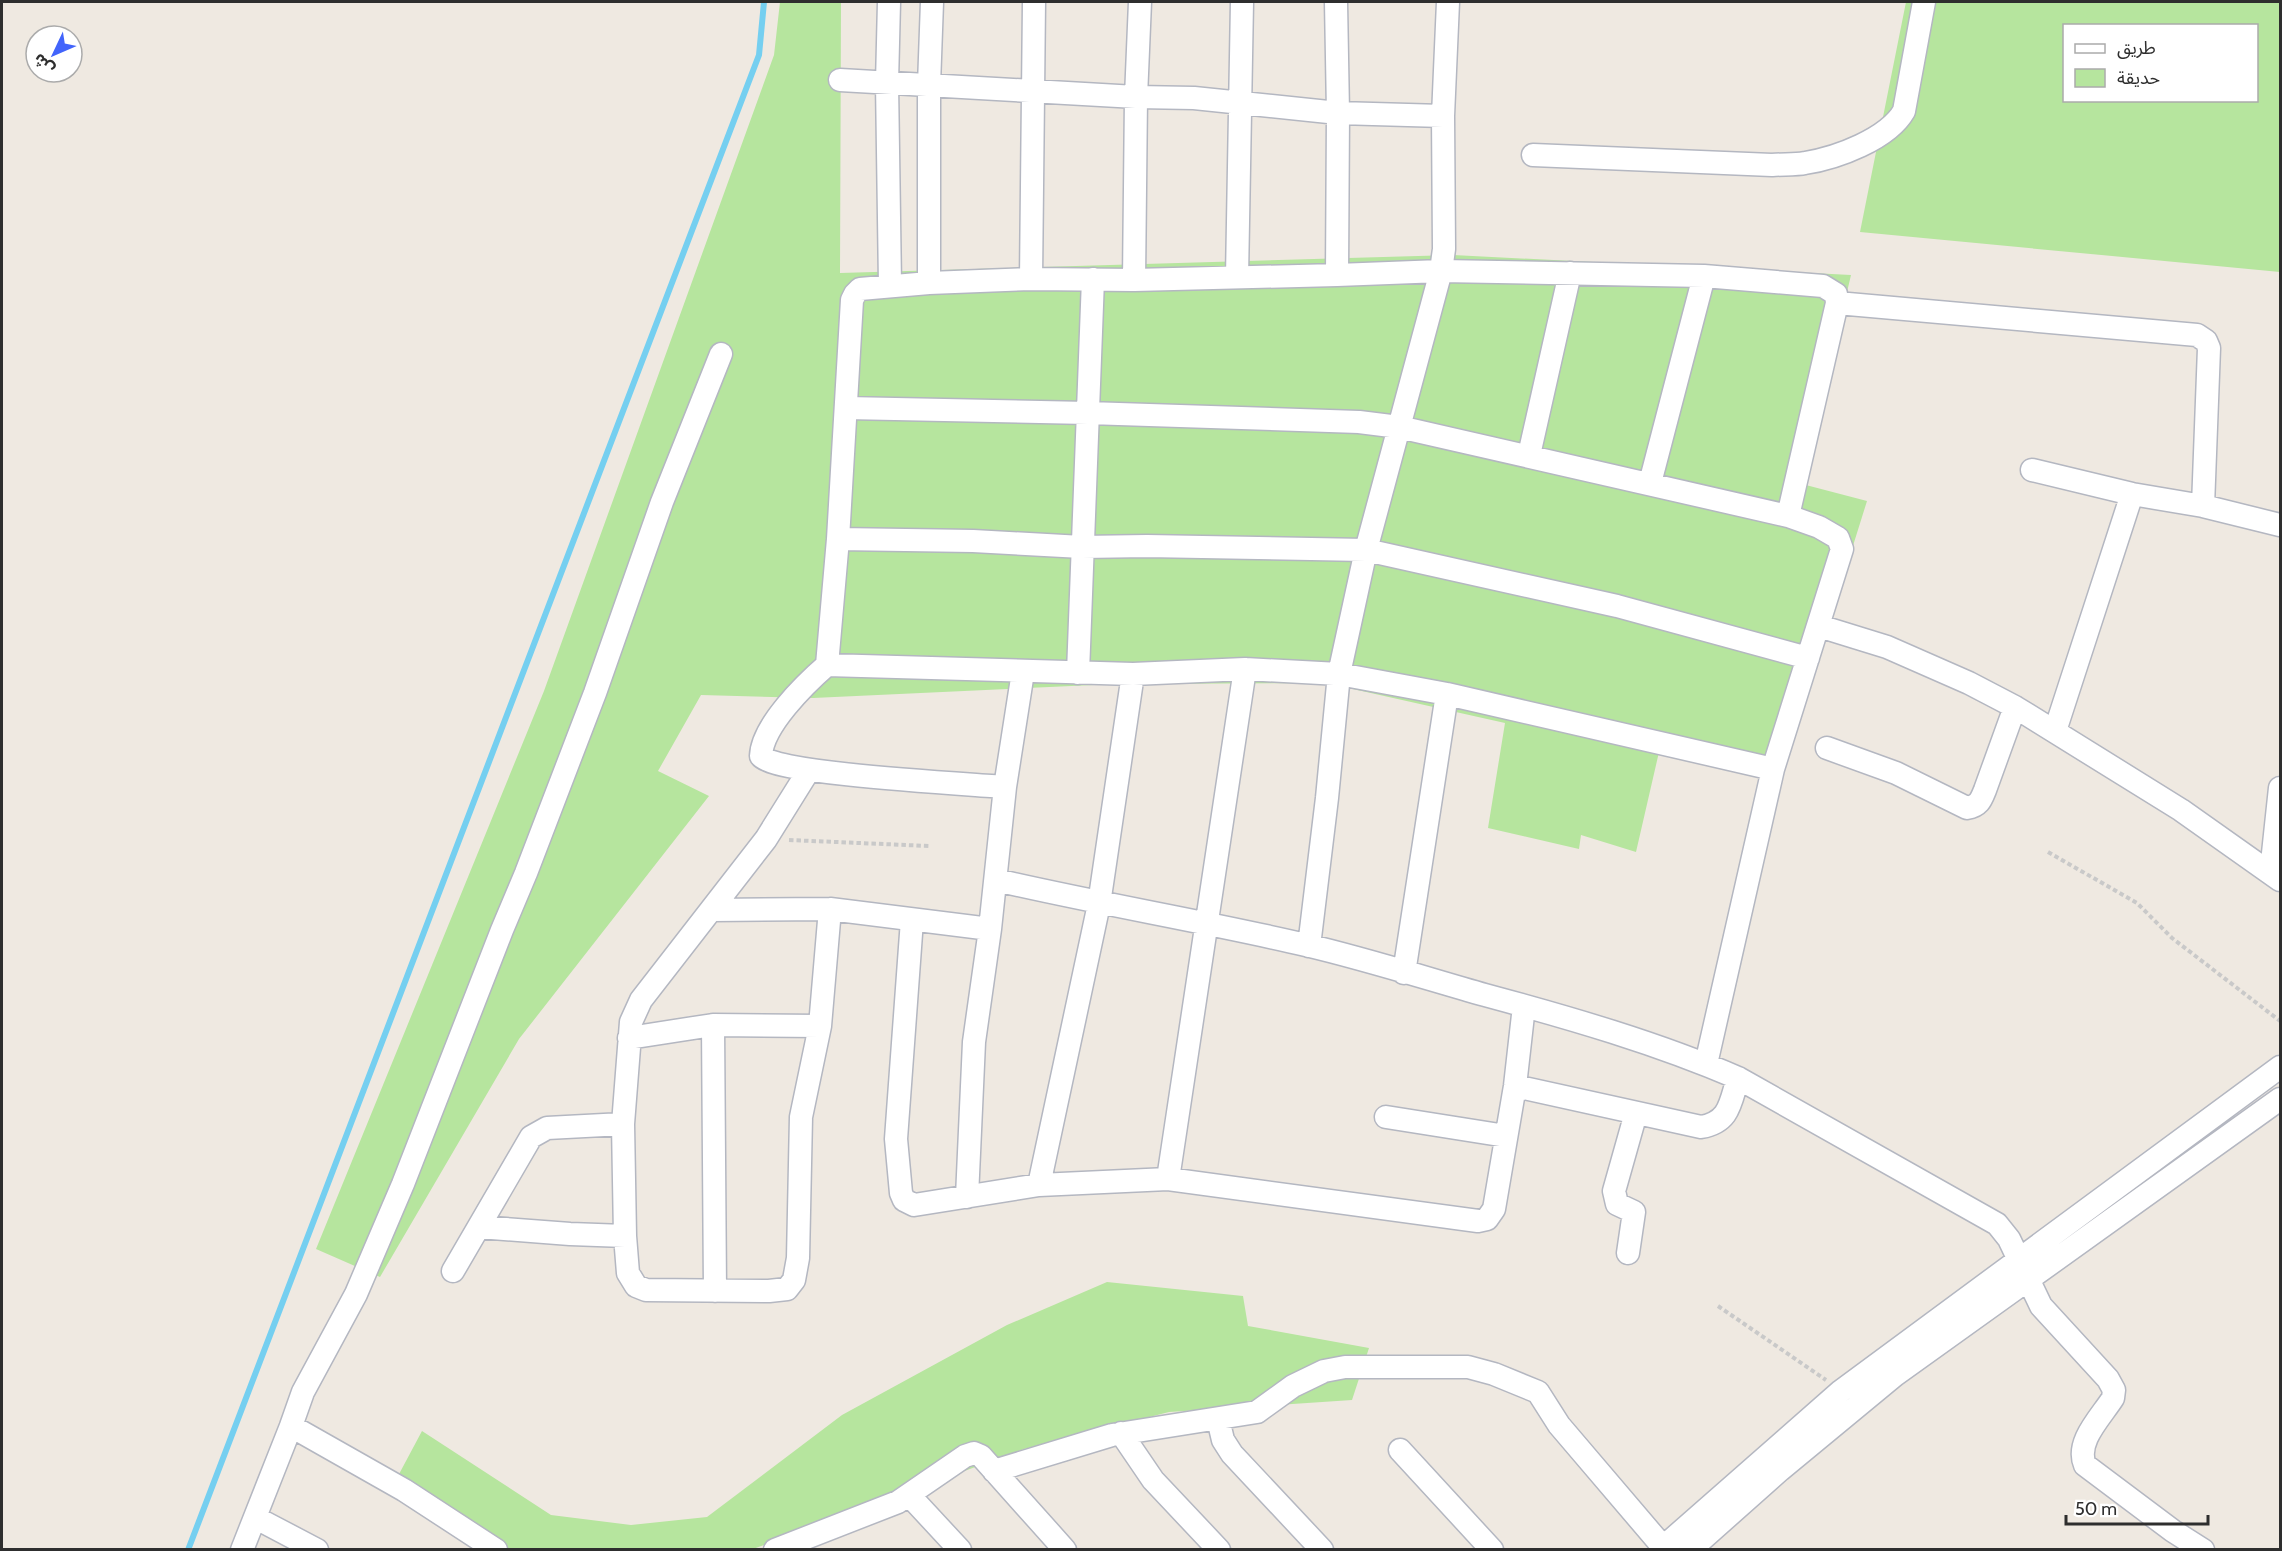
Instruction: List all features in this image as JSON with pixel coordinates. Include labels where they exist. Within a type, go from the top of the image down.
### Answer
[{"type":"street","points":[[889,2],[887,83],[890,285]]},
{"type":"street","points":[[929,283],[929,85],[932,2]]},
{"type":"street","points":[[1031,279],[1034,2]]},
{"type":"street","points":[[1134,280],[1136,98],[1140,2]]},
{"type":"street","points":[[1237,277],[1242,2]]},
{"type":"street","points":[[1336,2],[1337,276]]},
{"type":"street","points":[[1309,946],[1339,674],[1366,550],[1441,271],[1444,249],[1443,116],[1448,2]]},
{"type":"street","points":[[1533,155],[1772,165],[1805,163],[1840,153],[1889,129],[1904,111],[1924,2]]},
{"type":"street","points":[[840,80],[1136,98],[1194,98],[1338,113],[1443,116]]},
{"type":"street","points":[[1005,787],[809,770],[764,760],[760,754],[762,743],[798,692],[827,665],[838,538],[852,306],[855,294],[860,289],[890,285],[1031,279],[1134,280],[1337,276],[1441,271],[1704,276],[1823,286],[1836,294],[1837,303],[1788,516]]},
{"type":"street","points":[[1529,455],[1570,273]]},
{"type":"street","points":[[1650,483],[1704,276]]},
{"type":"street","points":[[1078,673],[1093,279]]},
{"type":"street","points":[[1837,303],[2197,335],[2206,341],[2209,348],[2203,506]]},
{"type":"street","points":[[242,1550],[303,1392],[356,1294],[403,1184],[595,693],[662,502],[721,354]]},
{"type":"street","points":[[846,408],[1359,422],[1399,427],[1788,516],[1819,527],[1838,538],[1842,544],[1819,626],[1773,769],[1706,1064]]},
{"type":"street","points":[[2032,470],[2132,494],[2203,506],[2280,525]]},
{"type":"street","points":[[2055,731],[2132,494]]},
{"type":"street","points":[[838,538],[973,541],[1082,547],[1366,550],[1617,606],[1808,658]]},
{"type":"street","points":[[1819,626],[1887,647],[1969,683],[2015,707],[2181,810],[2276,876]]},
{"type":"street","points":[[827,665],[1133,674],[1245,669],[1339,674],[1447,694],[1773,769]]},
{"type":"street","points":[[1168,1179],[1245,669]]},
{"type":"street","points":[[967,1197],[974,1042],[996,880],[1005,787],[1023,672]]},
{"type":"street","points":[[1039,1185],[1099,904],[1133,674]]},
{"type":"street","points":[[1404,973],[1447,694]]},
{"type":"street","points":[[1827,748],[1896,773],[1967,808],[1979,802],[1985,790],[2015,707]]},
{"type":"street","points":[[809,770],[766,838],[641,1000],[631,1022],[623,1124],[625,1236],[628,1273],[636,1286],[646,1290],[769,1292],[787,1289],[794,1280],[798,1258],[801,1117],[820,1026],[830,909]]},
{"type":"street","points":[[2276,876],[2280,788]]},
{"type":"street","points":[[996,880],[1099,904],[1208,923],[1309,946],[1618,1034],[1706,1064],[1738,1078],[1997,1224],[2019,1259],[2027,1281],[2041,1306],[2108,1379],[2114,1390],[2113,1398],[2085,1440],[2082,1452],[2085,1466],[2173,1531],[2203,1550]]},
{"type":"street","points":[[712,910],[830,909],[990,929]]},
{"type":"street","points":[[912,920],[896,1139],[901,1193],[904,1200],[914,1205],[1039,1185],[1168,1179],[1478,1221],[1487,1219],[1494,1209],[1515,1086],[1524,1006]]},
{"type":"street","points":[[628,1038],[713,1025],[820,1026]]},
{"type":"street","points":[[713,1025],[715,1291]]},
{"type":"street","points":[[994,1471],[1121,1433],[1257,1412],[1309,1377],[1324,1371],[1345,1367],[1423,1368],[1456,1365],[1494,1374],[1538,1392],[1559,1425],[1661,1548],[1841,1391],[2280,1067]]},
{"type":"street","points":[[1515,1086],[1701,1127],[1713,1125],[1726,1115],[1738,1078]]},
{"type":"street","points":[[1690,1550],[1780,1470],[1895,1375],[2280,1099]]},
{"type":"street","points":[[1628,1253],[1634,1212],[1617,1204],[1614,1191],[1636,1113]]},
{"type":"street","points":[[1386,1117],[1506,1136]]},
{"type":"street","points":[[453,1271],[528,1142],[539,1131],[547,1128],[623,1124]]},
{"type":"street","points":[[479,1227],[625,1236]]},
{"type":"street","points":[[1218,1419],[1223,1440],[1232,1454],[1322,1550]]},
{"type":"street","points":[[291,1425],[404,1490],[496,1550]]},
{"type":"street","points":[[1121,1433],[1153,1480],[1219,1550]]},
{"type":"street","points":[[1400,1450],[1492,1550]]},
{"type":"street","points":[[791,1547],[875,1512],[909,1495],[965,1456],[974,1453],[981,1456],[1065,1550]]},
{"type":"street","points":[[909,1495],[960,1550]]},
{"type":"street","points":[[256,1518],[317,1550]]},
{"type":"path","points":[[766,838],[929,846]]},
{"type":"path","points":[[2048,852],[2137,903],[2172,938],[2280,1021]]},
{"type":"path","points":[[1718,1306],[1841,1391]]},
{"type":"green space","points":[[780,2],[841,2],[840,273],[1453,255],[1851,275],[1802,484],[1867,501],[1779,782],[1659,752],[1636,852],[1581,835],[1579,849],[1488,828],[1505,723],[1326,683],[1116,684],[813,698],[701,695],[658,771],[709,796],[519,1039],[380,1277],[316,1249],[544,691],[774,55]]},
{"type":"green space","points":[[1906,2],[2280,2],[2280,272],[1860,232]]},
{"type":"green space","points":[[1107,1282],[1243,1296],[1248,1326],[1369,1348],[1352,1400],[1169,1412],[1024,1449],[753,1549],[492,1549],[390,1491],[422,1431],[551,1515],[631,1525],[707,1517],[842,1415],[1007,1325]]},
{"type":"waterway","points":[[188,1550],[759,55],[764,2]]}]
